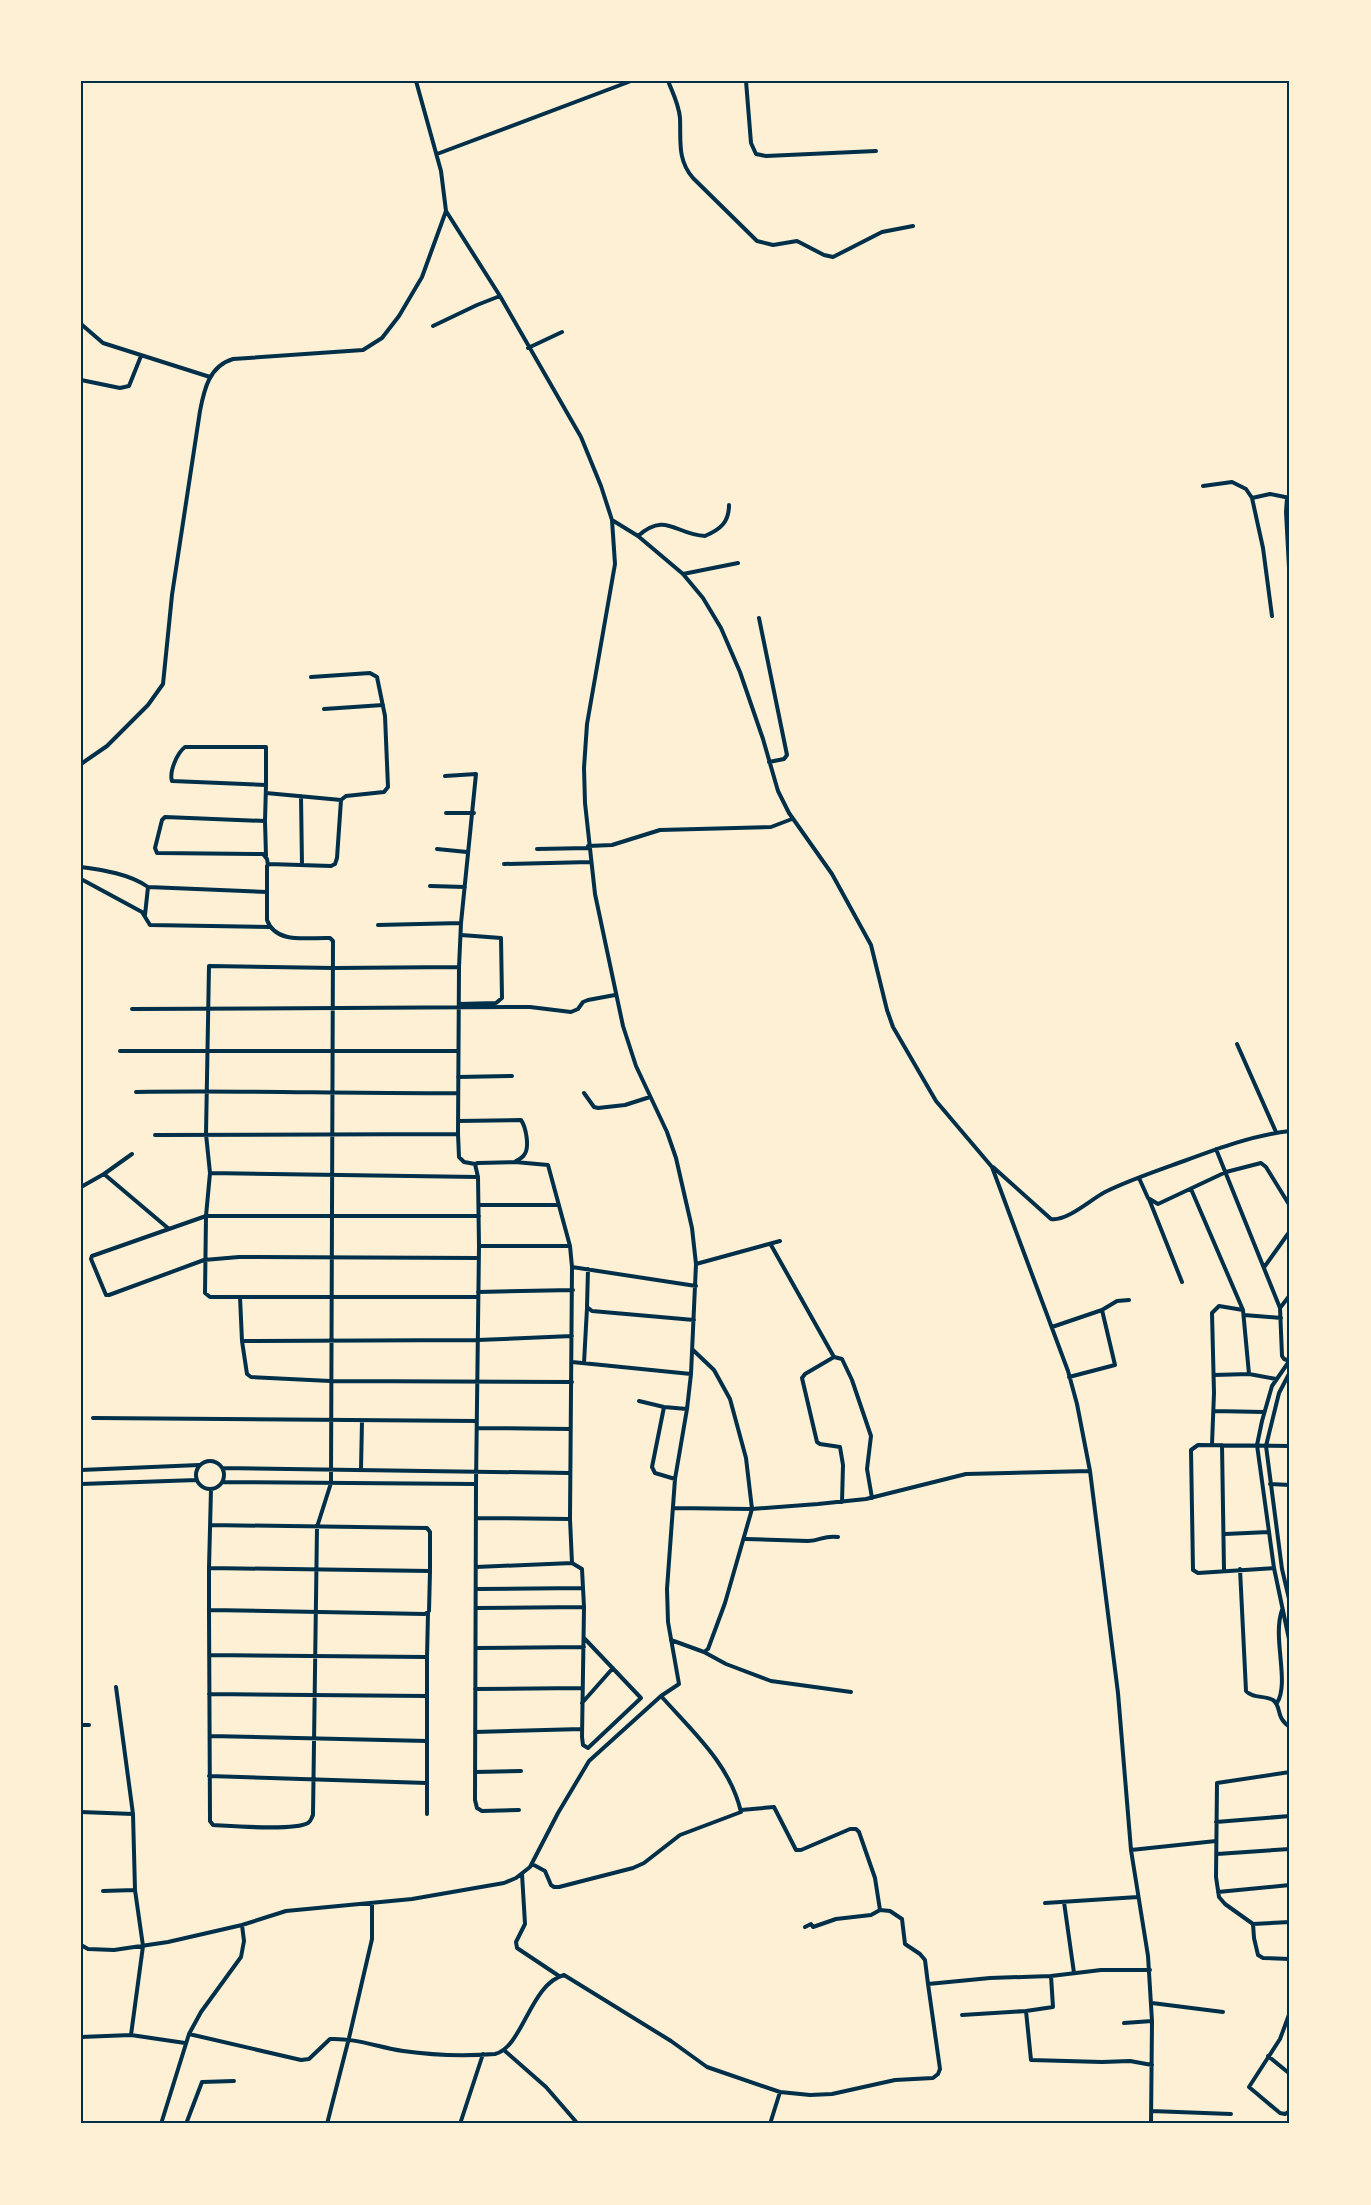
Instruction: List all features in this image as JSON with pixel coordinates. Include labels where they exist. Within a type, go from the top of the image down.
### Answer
[{"type":"street","points":[[81,1945],[88,1949],[106,1951],[143,1946],[242,1925],[255,1919],[294,1910],[412,1899],[504,1883],[522,1874],[532,1864],[558,1813],[589,1761],[661,1696],[679,1684],[671,1640],[667,1597],[675,1479],[691,1374],[696,1264],[692,1228],[676,1158],[667,1132],[636,1066],[615,995],[598,914],[585,803],[585,745],[598,651],[615,564],[612,520],[581,437],[500,296],[446,211],[437,154],[416,81]]},
{"type":"street","points":[[437,154],[631,81]]},
{"type":"street","points":[[668,81],[678,107],[680,149],[685,166],[693,178],[757,240],[773,245],[797,241],[824,255],[833,257],[841,255],[865,239],[882,232],[913,226]]},
{"type":"street","points":[[746,81],[751,143],[758,155],[876,151]]},
{"type":"street","points":[[81,764],[107,746],[148,705],[163,684],[172,595],[204,391],[210,377],[219,366],[233,359],[357,351],[369,348],[382,338],[409,301],[422,278],[446,211]]},
{"type":"street","points":[[433,326],[500,296]]},
{"type":"street","points":[[81,324],[102,343],[210,377]]},
{"type":"street","points":[[528,348],[562,332]]},
{"type":"street","points":[[81,380],[120,388],[129,386],[141,356]]},
{"type":"street","points":[[1203,486],[1232,482],[1246,489],[1252,498],[1263,548],[1272,616]]},
{"type":"street","points":[[1252,498],[1270,494],[1288,498],[1286,508],[1290,586]]},
{"type":"street","points":[[638,536],[651,526],[659,524],[705,536],[722,527],[728,520],[729,504]]},
{"type":"street","points":[[612,520],[638,536],[683,574],[703,598],[721,628],[740,672],[778,790],[792,819],[832,874],[864,929],[875,957],[893,1027],[936,1101],[992,1167],[1051,1219],[1055,1220],[1111,1190],[1216,1149],[1276,1132],[1288,1132],[1290,1139]]},
{"type":"street","points":[[683,574],[738,563]]},
{"type":"street","points":[[759,618],[787,755],[784,759],[769,762]]},
{"type":"street","points":[[266,792],[341,800],[346,796],[384,792],[388,789],[383,705],[377,677],[373,673],[311,677]]},
{"type":"street","points":[[324,709],[383,705]]},
{"type":"street","points":[[211,1489],[208,1654],[210,1821],[213,1826],[292,1827],[306,1824],[313,1815],[317,1527],[331,1483],[333,941],[330,938],[284,937],[270,927],[267,920],[266,747],[185,747],[181,750],[171,774],[172,781],[266,785]]},
{"type":"street","points":[[445,776],[476,774],[474,813],[467,852],[459,967],[459,1157],[464,1162],[474,1164],[515,1162],[548,1165],[570,1246],[573,1290],[570,1430],[572,1563]]},
{"type":"street","points":[[301,796],[302,865]]},
{"type":"street","points":[[267,865],[331,866],[337,862],[341,800]]},
{"type":"street","points":[[446,813],[474,813]]},
{"type":"street","points":[[265,821],[165,817],[162,820],[155,848],[158,853],[263,854],[266,856]]},
{"type":"street","points":[[537,849],[612,845],[660,830],[761,827],[792,819]]},
{"type":"street","points":[[437,849],[467,852]]},
{"type":"street","points":[[504,864],[591,862]]},
{"type":"street","points":[[81,867],[118,875],[141,882],[148,887],[267,892]]},
{"type":"street","points":[[81,879],[142,912],[150,925],[270,927]]},
{"type":"street","points":[[430,886],[465,886]]},
{"type":"street","points":[[144,915],[148,887]]},
{"type":"street","points":[[378,925],[461,923]]},
{"type":"street","points":[[459,1006],[496,1003],[502,998],[501,938],[461,935]]},
{"type":"street","points":[[459,967],[334,968],[211,965],[208,967],[206,1134],[210,1173],[204,1260],[207,1296],[331,1298],[477,1295],[573,1290]]},
{"type":"street","points":[[132,1010],[333,1010],[459,1006],[537,1007],[571,1012],[588,1000],[615,995]]},
{"type":"street","points":[[1237,1044],[1276,1132]]},
{"type":"street","points":[[120,1051],[458,1051]]},
{"type":"street","points":[[458,1077],[512,1077]]},
{"type":"street","points":[[136,1092],[458,1094]]},
{"type":"street","points":[[584,1093],[597,1108],[625,1105],[650,1097]]},
{"type":"street","points":[[458,1121],[521,1120],[525,1126],[526,1150],[525,1154],[515,1162]]},
{"type":"street","points":[[155,1135],[458,1134]]},
{"type":"street","points":[[1216,1149],[1280,1308],[1282,1356],[1290,1361],[1276,1378],[1264,1412],[1257,1445],[1274,1568],[1290,1644]]},
{"type":"street","points":[[81,1187],[132,1155]]},
{"type":"street","points":[[1148,1198],[1158,1204],[1226,1172],[1254,1163],[1262,1163],[1290,1206]]},
{"type":"street","points":[[474,1164],[478,1177],[479,1205],[474,1773],[477,1808],[484,1811],[519,1810]]},
{"type":"street","points":[[992,1167],[1069,1377],[1090,1472],[1118,1693],[1131,1850],[1150,1970],[1152,2003],[1150,2124]]},
{"type":"street","points":[[210,1173],[478,1177]]},
{"type":"street","points":[[104,1174],[169,1229]]},
{"type":"street","points":[[1139,1178],[1182,1282]]},
{"type":"street","points":[[1191,1189],[1243,1310],[1249,1374]]},
{"type":"street","points":[[479,1205],[559,1205]]},
{"type":"street","points":[[478,1216],[206,1216],[92,1256],[92,1262],[106,1294],[112,1294],[204,1260],[239,1257],[478,1258]]},
{"type":"street","points":[[1265,1266],[1290,1231]]},
{"type":"street","points":[[696,1264],[780,1241]]},
{"type":"street","points":[[771,1245],[834,1357]]},
{"type":"street","points":[[479,1246],[570,1246]]},
{"type":"street","points":[[572,1267],[696,1286]]},
{"type":"street","points":[[584,1363],[588,1269]]},
{"type":"street","points":[[1280,1308],[1290,1295]]},
{"type":"street","points":[[240,1297],[242,1341],[247,1374],[251,1377],[330,1381],[572,1382]]},
{"type":"street","points":[[1052,1327],[1102,1310],[1117,1301],[1129,1300]]},
{"type":"street","points":[[1212,1444],[1214,1376],[1212,1311],[1219,1306],[1243,1310]]},
{"type":"street","points":[[587,1307],[592,1311],[694,1320]]},
{"type":"street","points":[[1069,1377],[1115,1365],[1102,1310]]},
{"type":"street","points":[[1244,1315],[1281,1318]]},
{"type":"street","points":[[242,1341],[478,1340],[572,1336]]},
{"type":"street","points":[[693,1350],[714,1370],[730,1399],[746,1458],[752,1509],[746,1539],[715,1632],[708,1649],[704,1652]]},
{"type":"street","points":[[842,1502],[843,1465],[840,1447],[818,1442],[802,1378],[834,1357],[843,1361],[870,1428],[872,1445],[867,1469],[872,1498]]},
{"type":"street","points":[[572,1362],[691,1374]]},
{"type":"street","points":[[1290,1372],[1279,1393],[1266,1446],[1282,1569],[1290,1604]]},
{"type":"street","points":[[1214,1376],[1249,1374],[1276,1378]]},
{"type":"street","points":[[639,1401],[664,1407],[687,1409]]},
{"type":"street","points":[[664,1407],[652,1467],[655,1473],[675,1479]]},
{"type":"street","points":[[1214,1411],[1264,1412]]},
{"type":"street","points":[[93,1418],[477,1421]]},
{"type":"street","points":[[361,1469],[362,1421]]},
{"type":"street","points":[[477,1428],[570,1430]]},
{"type":"street","points":[[1274,1568],[1196,1573],[1192,1566],[1191,1450],[1197,1445],[1212,1444],[1290,1446]]},
{"type":"street","points":[[1222,1445],[1224,1570]]},
{"type":"street","points":[[81,1470],[199,1465],[209,1461],[219,1464],[222,1468],[223,1482]]},
{"type":"street","points":[[199,1465],[197,1480],[202,1487],[211,1489],[223,1482],[476,1484]]},
{"type":"street","points":[[222,1468],[570,1473]]},
{"type":"street","points":[[673,1508],[752,1509],[842,1502],[872,1498],[966,1474],[1090,1472]]},
{"type":"street","points":[[81,1484],[197,1480]]},
{"type":"street","points":[[1270,1484],[1290,1485]]},
{"type":"street","points":[[476,1518],[570,1519]]},
{"type":"street","points":[[1268,1520],[1275,1518]]},
{"type":"street","points":[[210,1525],[427,1528],[430,1532],[427,1814]]},
{"type":"street","points":[[1225,1534],[1269,1532]]},
{"type":"street","points":[[746,1539],[816,1541],[824,1536],[838,1537]]},
{"type":"street","points":[[476,1567],[572,1563],[582,1569],[584,1607],[582,1729],[583,1745],[588,1748],[641,1696],[584,1638]]},
{"type":"street","points":[[209,1568],[430,1571]]},
{"type":"street","points":[[1282,1569],[1290,1568]]},
{"type":"street","points":[[1240,1569],[1246,1691],[1277,1703]]},
{"type":"street","points":[[476,1589],[583,1588]]},
{"type":"street","points":[[476,1608],[584,1607]]},
{"type":"street","points":[[209,1610],[428,1613]]},
{"type":"street","points":[[1282,1610],[1278,1632],[1282,1692],[1277,1703],[1280,1719],[1290,1727]]},
{"type":"street","points":[[671,1640],[771,1681],[851,1692]]},
{"type":"street","points":[[476,1648],[584,1647]]},
{"type":"street","points":[[208,1654],[427,1657]]},
{"type":"street","points":[[582,1704],[613,1668]]},
{"type":"street","points":[[116,1687],[133,1814],[135,1890],[143,1946],[131,2035]]},
{"type":"street","points":[[475,1689],[583,1688]]},
{"type":"street","points":[[209,1694],[427,1696]]},
{"type":"street","points":[[661,1696],[715,1757],[741,1810]]},
{"type":"street","points":[[81,1725],[90,1725]]},
{"type":"street","points":[[474,1732],[582,1729]]},
{"type":"street","points":[[210,1736],[427,1741]]},
{"type":"street","points":[[474,1773],[521,1771]]},
{"type":"street","points":[[1290,1772],[1217,1783],[1216,1822],[1218,1892],[1225,1904],[1253,1924],[1290,1922]]},
{"type":"street","points":[[209,1776],[427,1783]]},
{"type":"street","points":[[532,1864],[545,1870],[554,1887],[614,1874],[644,1863],[680,1835],[737,1814],[741,1810],[774,1807],[794,1849],[798,1850],[837,1833],[857,1829],[875,1878],[880,1910]]},
{"type":"street","points":[[81,1812],[133,1814]]},
{"type":"street","points":[[1216,1822],[1290,1816]]},
{"type":"street","points":[[1131,1850],[1216,1840]]},
{"type":"street","points":[[1217,1854],[1290,1849]]},
{"type":"street","points":[[522,1874],[525,1924],[516,1942],[517,1948],[559,1976]]},
{"type":"street","points":[[1218,1892],[1290,1885]]},
{"type":"street","points":[[103,1891],[135,1890]]},
{"type":"street","points":[[1045,1903],[1138,1897]]},
{"type":"street","points":[[1064,1902],[1074,1973]]},
{"type":"street","points":[[327,2124],[372,1939],[372,1904]]},
{"type":"street","points":[[505,2051],[540,1994],[559,1976],[565,1975],[671,2041],[707,2067],[780,2092],[810,2095],[832,2094],[895,2080],[933,2078],[938,2074],[940,2069],[925,1960],[905,1944],[902,1919],[890,1911],[880,1910],[871,1915],[842,1918],[813,1927],[811,1924],[805,1927]]},
{"type":"street","points":[[1253,1924],[1258,1955],[1263,1958],[1290,1959]]},
{"type":"street","points":[[161,2124],[189,2034],[201,2012],[241,1957],[244,1941],[242,1925]]},
{"type":"street","points":[[928,1984],[990,1978],[1051,1976],[1101,1970],[1150,1970]]},
{"type":"street","points":[[962,2015],[1053,2007],[1051,1976]]},
{"type":"street","points":[[1152,2003],[1222,2012]]},
{"type":"street","points":[[1026,2011],[1031,2060],[1130,2061],[1152,2065]]},
{"type":"street","points":[[1290,2012],[1288,2024],[1249,2087],[1280,2113],[1285,2114],[1290,2111]]},
{"type":"street","points":[[1124,2023],[1152,2021]]},
{"type":"street","points":[[189,2034],[301,2060],[309,2060],[330,2038],[349,2038],[400,2051],[483,2054],[505,2051],[546,2087],[578,2124]]},
{"type":"street","points":[[81,2037],[131,2035],[185,2043]]},
{"type":"street","points":[[460,2124],[483,2054]]},
{"type":"street","points":[[1268,2056],[1290,2074]]},
{"type":"street","points":[[186,2124],[202,2082],[234,2081]]},
{"type":"street","points":[[770,2124],[780,2092]]},
{"type":"street","points":[[1151,2111],[1231,2114]]}]
